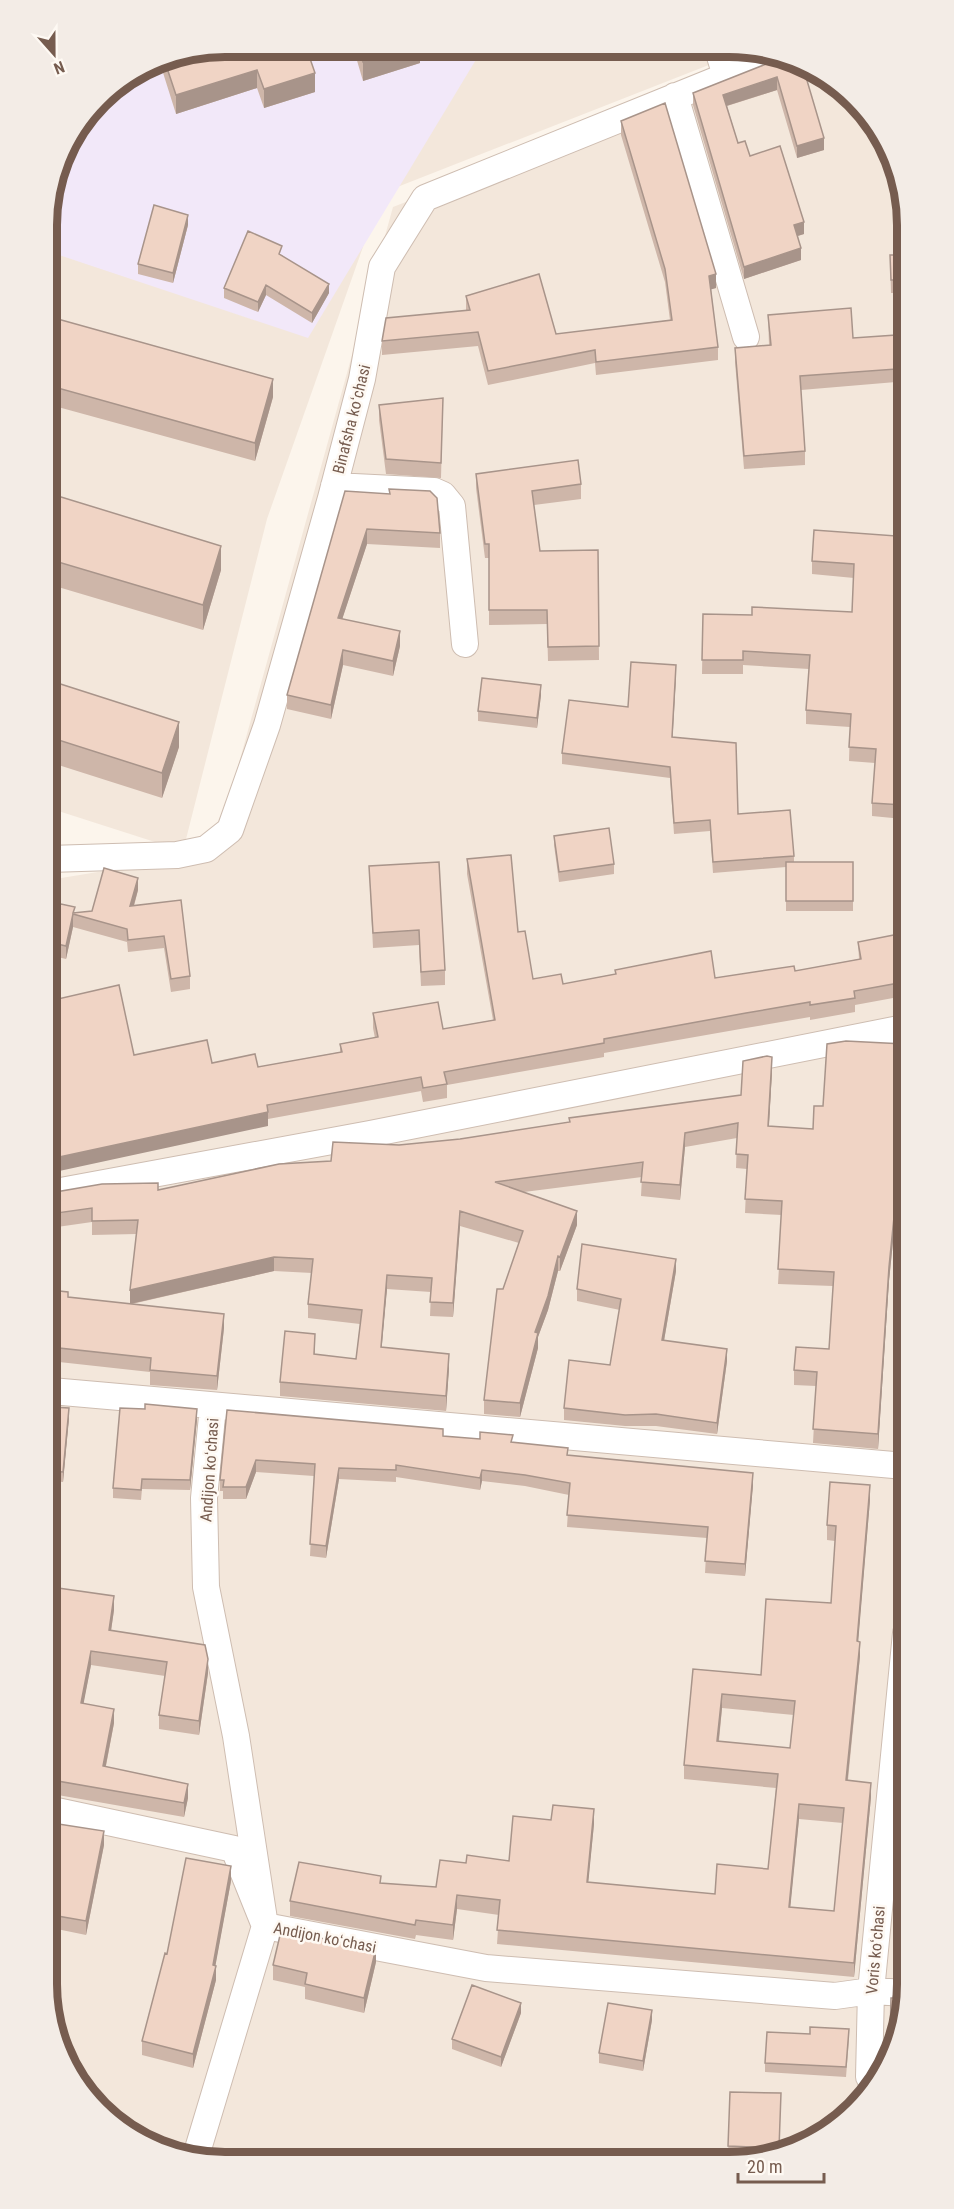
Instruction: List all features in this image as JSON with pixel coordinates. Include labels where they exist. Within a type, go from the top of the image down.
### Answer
[{"type":"street","points":[[720,57],[726,76]]},
{"type":"street","name":"Binafsha koʻchasi","points":[[57,859],[177,855],[206,849],[230,830],[267,725],[334,486],[362,379],[382,267],[425,198],[764,60]]},
{"type":"street","points":[[675,96],[746,337]]},
{"type":"street","points":[[334,486],[434,491],[443,495],[452,506],[465,644]]},
{"type":"street","points":[[57,1192],[370,1134],[897,1029]]},
{"type":"street","points":[[57,1392],[897,1465]]},
{"type":"street","name":"Andijon koʻchasi","points":[[213,1406],[204,1498],[206,1587],[236,1736],[265,1926],[486,1968],[835,1996],[871,1991],[897,1992]]},
{"type":"street","name":"Voris koʻchasi","points":[[869,2075],[871,1991],[897,1725]]},
{"type":"street","points":[[57,1811],[234,1850],[265,1926],[198,2150]]},
{"type":"shaded area","points":[[225,57],[478,57],[308,338],[57,254],[57,214],[60,192],[70,161],[80,141],[99,114],[132,85],[161,70],[192,60]]},
{"type":"shaded area","points":[[729,57],[382,193],[267,519],[183,851],[57,811],[57,214],[60,192],[70,161],[92,123],[114,99],[132,85],[171,66],[203,58]]},
{"type":"shaded area","points":[[766,61],[803,74],[848,106],[874,141],[884,161],[896,203],[897,1995],[884,2048],[874,2068],[855,2095],[840,2110],[813,2129],[793,2139],[751,2151],[225,2152],[192,2149],[161,2139],[141,2129],[106,2103],[80,2068],[70,2048],[58,2006],[57,879],[214,853],[393,207]]},
{"type":"building","points":[[309,57],[315,73],[264,89],[257,70],[176,95],[167,68],[203,58]]},
{"type":"building","points":[[361,57],[380,57],[363,62]]},
{"type":"building","points":[[770,62],[806,76],[824,138],[797,146],[777,77],[723,95],[738,143],[745,141],[750,156],[780,146],[804,222],[794,225],[801,248],[744,267],[693,93]]},
{"type":"building","points":[[665,103],[716,274],[709,276],[718,347],[596,362],[595,350],[488,371],[478,332],[382,341],[386,318],[470,310],[466,296],[539,274],[556,334],[672,320],[665,269],[621,121]]},
{"type":"building","points":[[892,188],[896,203],[897,229]]},
{"type":"building","points":[[154,205],[188,215],[173,273],[138,264]]},
{"type":"building","points":[[248,231],[282,246],[279,254],[329,284],[312,313],[266,285],[258,302],[224,288]]},
{"type":"building","points":[[890,255],[897,255],[897,446],[896,369],[800,376],[805,451],[744,456],[735,348],[771,345],[768,315],[851,308],[853,338],[896,335],[895,280],[891,280]]},
{"type":"building","points":[[57,319],[273,379],[255,443],[57,388]]},
{"type":"building","points":[[443,398],[441,463],[386,459],[379,405]]},
{"type":"building","points":[[578,460],[581,484],[532,491],[540,551],[598,550],[599,646],[548,647],[547,610],[489,610],[489,544],[485,544],[476,474]]},
{"type":"building","points":[[389,489],[430,491],[437,498],[440,533],[367,529],[338,618],[400,631],[393,661],[343,650],[331,705],[287,695],[345,491],[390,494]]},
{"type":"building","points":[[57,496],[221,546],[203,605],[57,562]]},
{"type":"building","points":[[897,524],[897,805],[872,803],[876,749],[849,747],[851,714],[806,710],[810,655],[743,651],[743,660],[702,660],[703,614],[752,615],[752,607],[852,612],[854,564],[812,561],[814,530],[896,536]]},
{"type":"building","points":[[631,662],[676,665],[672,737],[736,743],[738,814],[790,810],[794,856],[713,862],[710,820],[674,823],[670,767],[562,753],[569,700],[628,707]]},
{"type":"building","points":[[482,678],[541,685],[537,718],[478,711]]},
{"type":"building","points":[[57,683],[179,722],[162,773],[57,740]]},
{"type":"building","points":[[609,828],[614,864],[559,872],[554,836]]},
{"type":"building","points":[[511,855],[518,932],[525,931],[533,979],[561,974],[563,984],[616,974],[615,970],[711,951],[715,978],[794,966],[795,971],[861,959],[858,942],[897,934],[897,983],[854,991],[855,998],[810,1005],[810,1002],[746,1013],[604,1039],[604,1043],[444,1072],[447,1084],[423,1088],[421,1077],[267,1105],[268,1112],[57,1157],[57,999],[119,985],[134,1055],[207,1040],[212,1063],[255,1054],[258,1067],[342,1052],[340,1044],[378,1037],[373,1013],[438,1002],[443,1029],[495,1020],[467,859]]},
{"type":"building","points":[[439,862],[445,970],[421,972],[419,930],[373,933],[369,866]]},
{"type":"building","points":[[786,862],[853,862],[853,901],[786,901]]},
{"type":"building","points":[[104,868],[138,878],[130,906],[181,900],[190,976],[171,979],[164,936],[128,940],[127,929],[73,914],[66,946],[57,944],[57,905],[75,907],[73,913],[92,911]]},
{"type":"building","points":[[846,1041],[897,1044],[897,1207],[895,1207],[889,1267],[878,1434],[813,1429],[817,1372],[794,1370],[796,1347],[829,1349],[834,1272],[778,1269],[782,1201],[745,1199],[748,1155],[736,1154],[738,1123],[685,1133],[680,1185],[641,1182],[643,1162],[495,1182],[577,1211],[560,1257],[558,1256],[548,1296],[535,1332],[538,1333],[520,1403],[484,1400],[497,1289],[503,1289],[523,1231],[460,1211],[453,1303],[430,1302],[432,1278],[387,1275],[381,1347],[449,1354],[446,1396],[280,1382],[285,1331],[315,1334],[314,1354],[356,1359],[362,1310],[308,1304],[313,1259],[274,1257],[130,1290],[138,1220],[92,1221],[92,1208],[57,1213],[57,1192],[102,1184],[158,1183],[158,1190],[279,1164],[331,1161],[333,1142],[399,1145],[460,1139],[570,1122],[569,1118],[741,1095],[743,1061],[767,1056],[772,1057],[768,1126],[813,1129],[814,1106],[823,1106],[827,1044]]},
{"type":"building","points":[[582,1244],[676,1259],[662,1340],[727,1349],[717,1423],[656,1414],[625,1415],[564,1408],[569,1360],[610,1365],[621,1299],[577,1289]]},
{"type":"building","points":[[57,1291],[68,1292],[68,1297],[224,1314],[217,1376],[150,1370],[151,1358],[57,1348]]},
{"type":"building","points":[[145,1404],[197,1409],[190,1480],[142,1479],[141,1490],[113,1488],[120,1408],[145,1409]]},
{"type":"building","points":[[57,1407],[69,1408],[63,1472],[57,1472]]},
{"type":"building","points":[[227,1410],[443,1429],[443,1436],[480,1439],[480,1432],[513,1435],[511,1442],[568,1448],[567,1455],[753,1473],[745,1564],[705,1561],[708,1527],[567,1515],[570,1483],[482,1470],[480,1478],[396,1465],[396,1470],[339,1468],[326,1546],[310,1544],[315,1464],[256,1460],[246,1487],[223,1487],[224,1480],[220,1480]]},
{"type":"building","points":[[830,1482],[870,1485],[857,1641],[860,1642],[846,1780],[871,1783],[854,1963],[497,1930],[500,1900],[457,1895],[453,1925],[416,1920],[415,1925],[290,1901],[299,1862],[381,1876],[380,1883],[436,1887],[440,1860],[466,1863],[467,1855],[509,1861],[513,1816],[551,1820],[553,1805],[594,1809],[587,1882],[715,1894],[717,1864],[768,1869],[778,1774],[684,1765],[693,1669],[761,1675],[766,1599],[831,1603],[836,1526],[827,1525]],"holes":[[[722,1694],[795,1701],[790,1748],[717,1741]],[[799,1804],[844,1808],[834,1911],[789,1907]]]},
{"type":"building","points":[[57,1588],[114,1596],[109,1630],[205,1645],[208,1659],[199,1721],[159,1715],[167,1662],[91,1651],[81,1703],[114,1709],[103,1766],[188,1784],[184,1803],[57,1781]]},
{"type":"building","points":[[57,1824],[104,1831],[86,1921],[57,1916]]},
{"type":"building","points":[[186,1858],[231,1866],[213,1965],[216,1966],[193,2054],[142,2041],[165,1953],[167,1954]]},
{"type":"building","points":[[281,1931],[376,1948],[364,1998],[305,1984],[307,1973],[273,1965]]},
{"type":"building","points":[[472,1985],[521,2003],[501,2057],[452,2039]]},
{"type":"building","points":[[897,1994],[896,2006],[890,2029],[891,1998]]},
{"type":"building","points":[[608,2003],[652,2010],[643,2061],[599,2053]]},
{"type":"building","points":[[810,2027],[849,2029],[846,2067],[765,2063],[767,2032],[810,2034]]},
{"type":"building","points":[[730,2092],[781,2093],[779,2144],[766,2147],[728,2146]]}]
